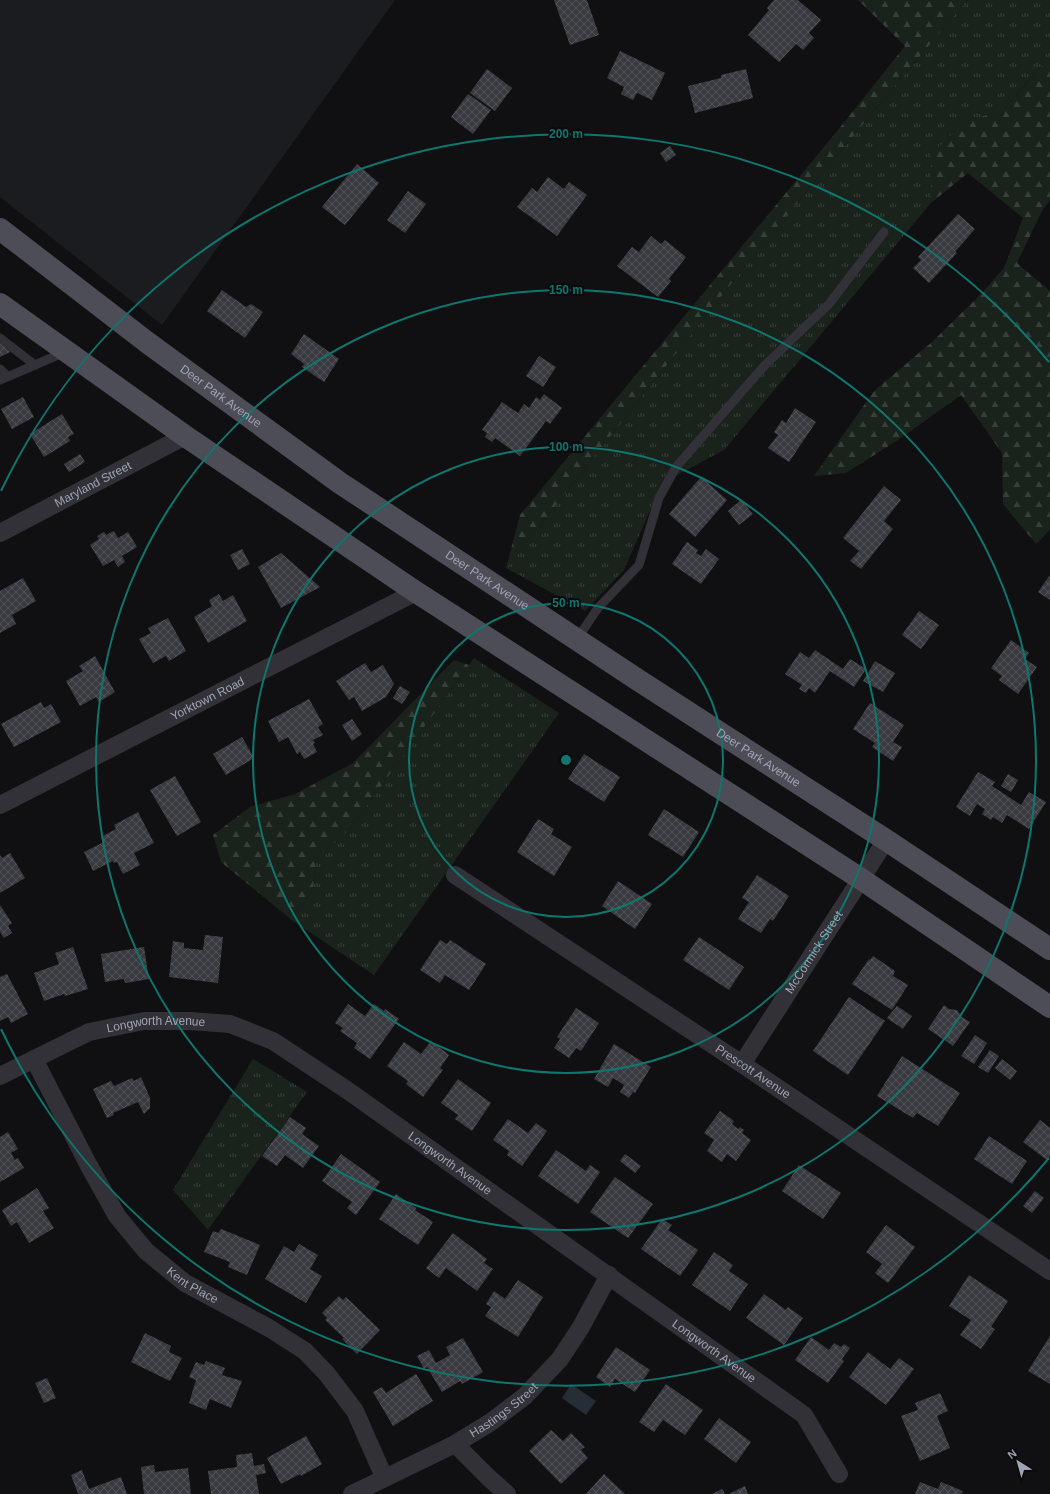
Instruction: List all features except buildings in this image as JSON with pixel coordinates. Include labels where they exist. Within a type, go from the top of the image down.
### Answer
[{"type":"main road","name":"Deer Park Avenue","points":[[0,229],[148,343],[340,484],[886,840],[1050,949]]},
{"type":"main road","points":[[0,304],[185,436],[416,592],[861,879],[1050,1007]]},
{"type":"street","name":"Maryland Street","points":[[0,533],[185,436]]},
{"type":"street","name":"Yorktown Road","points":[[0,805],[416,592]]},
{"type":"street","name":"McCormick Street","points":[[742,1064],[886,840]]},
{"type":"street","name":"Prescott Avenue","points":[[455,875],[742,1064],[1050,1271]]},
{"type":"street","name":"Longworth Avenue","points":[[0,1076],[90,1032],[144,1021],[190,1021],[230,1024],[273,1041],[347,1090],[804,1415],[839,1474]]},
{"type":"street","name":"Kent Place","points":[[34,1059],[88,1164],[117,1216],[146,1251],[185,1283],[269,1328],[305,1351],[327,1374],[355,1411],[384,1477]]},
{"type":"street","name":"Hastings Street","points":[[352,1494],[384,1477],[455,1444],[491,1422],[525,1396],[560,1359],[581,1327],[608,1275]]},
{"type":"street","points":[[455,1444],[507,1494]]},
{"type":"lane","points":[[577,639],[598,608],[639,565],[659,498],[676,467],[765,366],[829,304],[884,232]]},
{"type":"lane","points":[[0,338],[35,365]]},
{"type":"lane","points":[[0,369],[4,378],[66,351]]},
{"type":"shaded area","points":[[0,0],[395,0],[162,325],[0,197]]},
{"type":"shaded area","points":[[571,1384],[596,1401],[586,1415],[562,1398]]},
{"type":"green space","points":[[858,0],[967,0],[761,246],[506,568],[520,515],[838,130],[905,46]]},
{"type":"green space","points":[[967,0],[1050,0],[1050,56],[1002,111],[931,155],[931,203],[724,450],[662,483],[624,570],[585,611],[506,568],[761,246]]},
{"type":"green space","points":[[1050,56],[1050,201],[1043,209],[1017,263],[1050,291],[1050,530],[1036,544],[1003,504],[1002,453],[961,395],[901,438],[846,473],[814,476],[874,391],[933,341],[982,293],[1004,268],[1023,218],[968,173],[931,203],[931,155],[962,124],[1005,108]]},
{"type":"green space","points":[[474,658],[559,713],[374,975],[293,921],[313,889],[316,859],[350,829]]},
{"type":"green space","points":[[454,660],[469,665],[350,829],[316,859],[313,889],[293,921],[221,862],[213,835],[250,807],[295,794],[353,763]]},
{"type":"green space","points":[[253,1059],[307,1092],[208,1230],[173,1190]]}]
